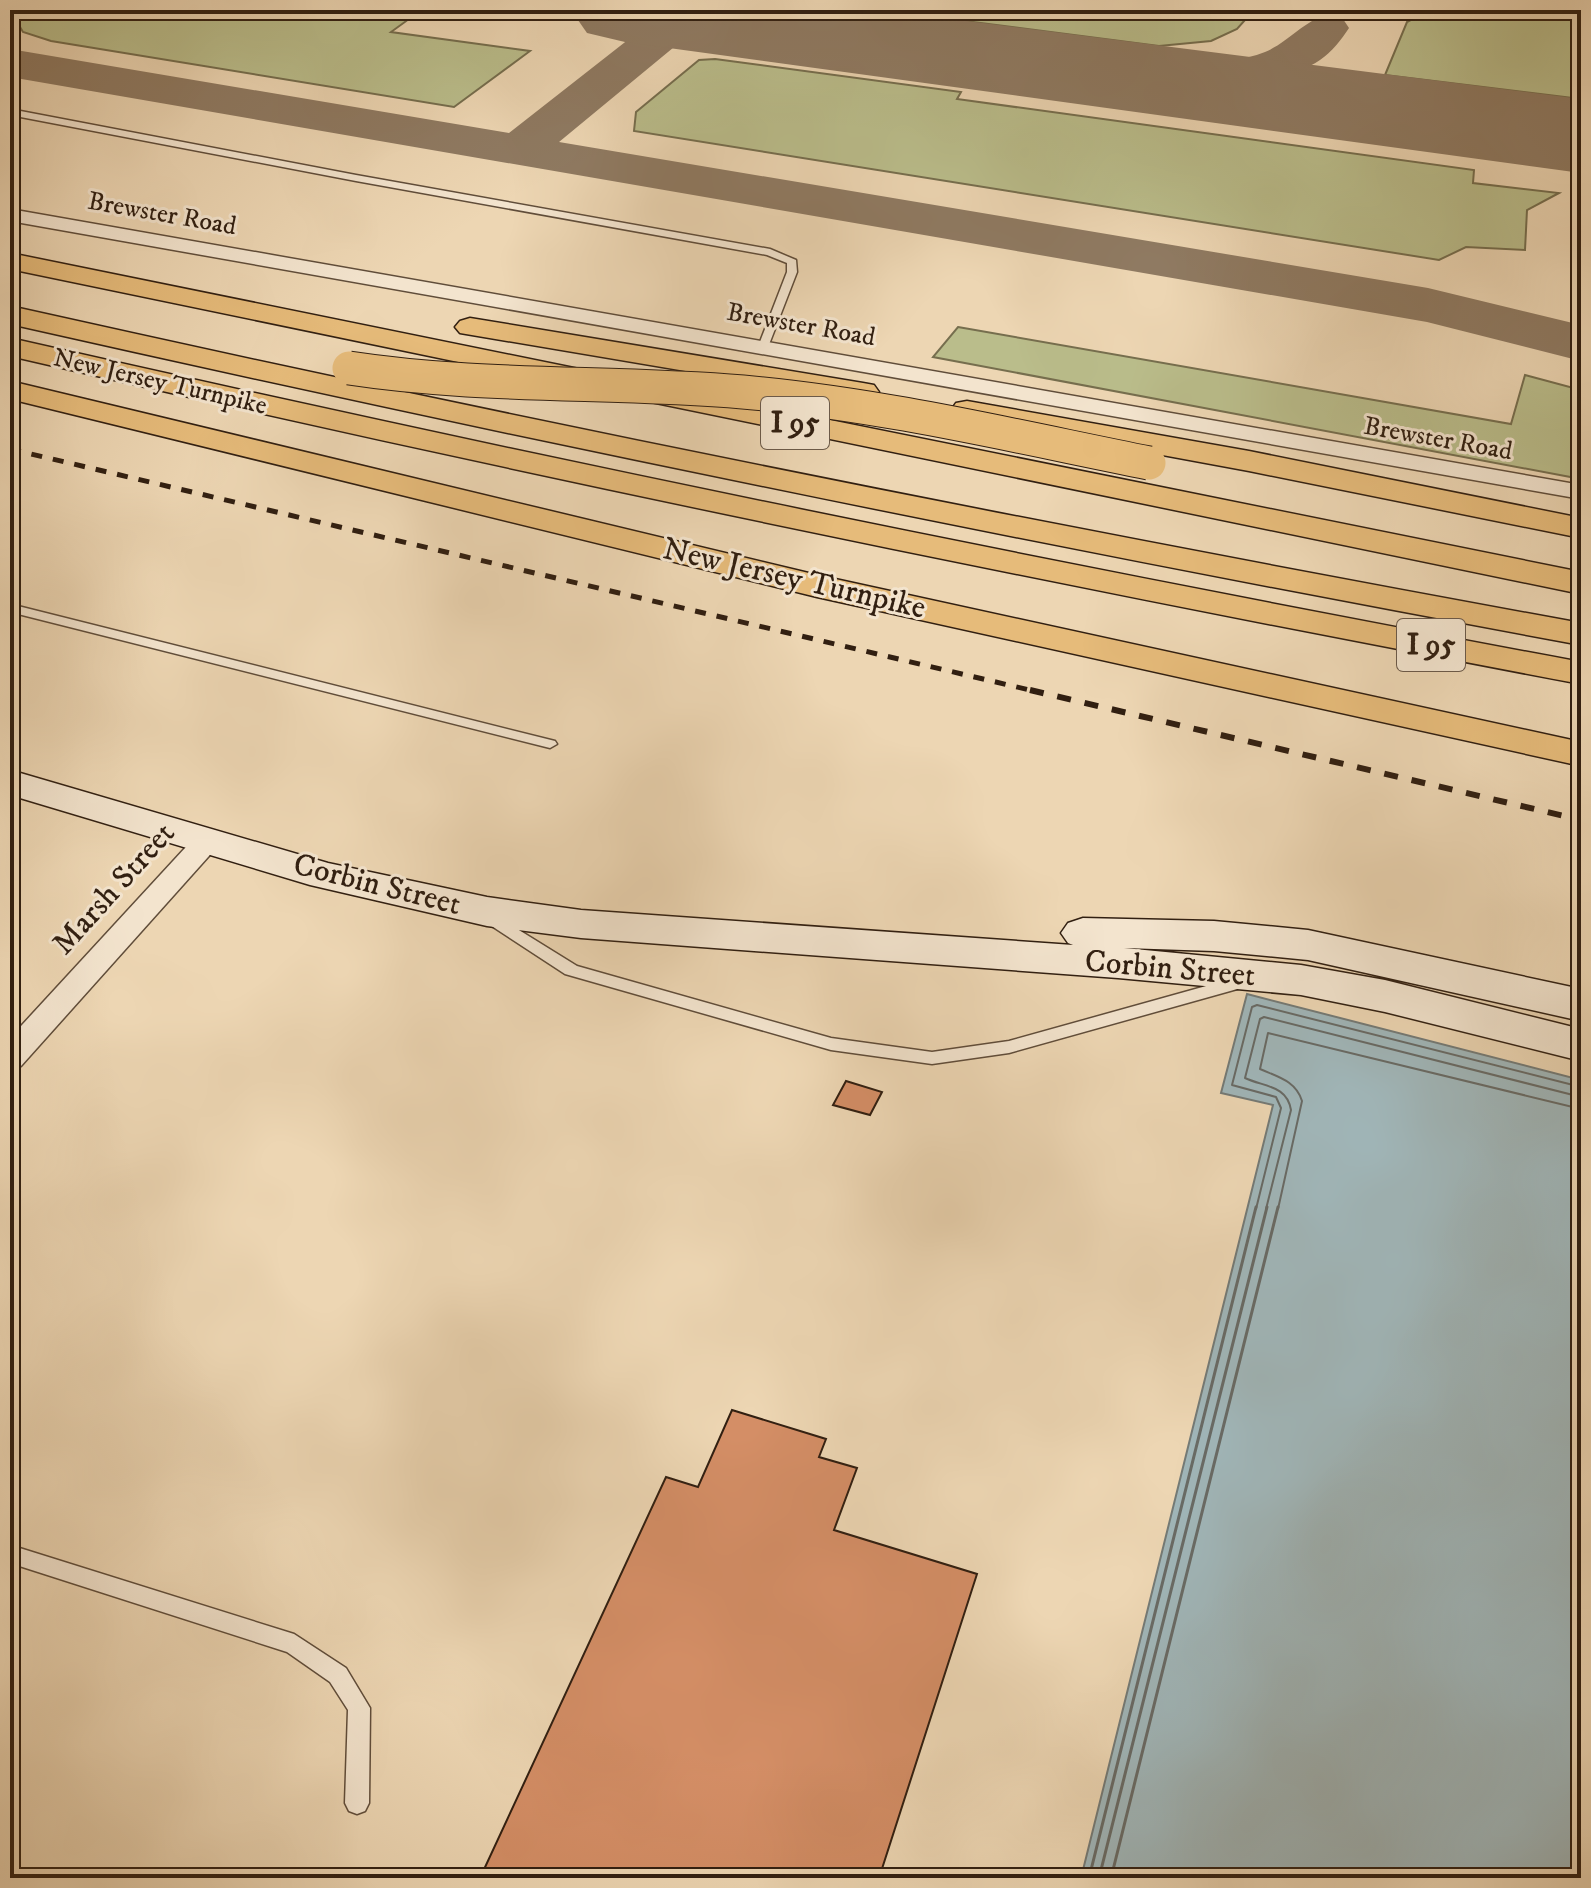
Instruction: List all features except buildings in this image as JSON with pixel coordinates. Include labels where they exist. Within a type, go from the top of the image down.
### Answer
[{"type":"highway","points":[[10,246],[1124,438],[1581,528]]},
{"type":"highway","name":"I 95","points":[[10,261],[1581,583]]},
{"type":"highway","points":[[10,292],[349,368],[453,382],[704,390],[786,397],[1581,544]]},
{"type":"highway","name":"New Jersey Turnpike","points":[[10,315],[599,445],[1083,541],[1581,634]]},
{"type":"highway","name":"New Jersey Turnpike","points":[[10,347],[622,484],[1281,617],[1581,673]]},
{"type":"highway","name":"New Jersey Turnpike","points":[[10,390],[817,586],[1300,695],[1581,754]]},
{"type":"highway","points":[[1281,617],[1428,661],[1581,693]]},
{"type":"highway","points":[[1300,695],[1471,753],[1581,779]]},
{"type":"main road","name":"Corbin Street","points":[[10,782],[356,882],[478,910],[581,924],[1301,980],[1385,996],[1581,1045]]},
{"type":"main road","name":"Corbin Street","points":[[753,936],[897,929],[1214,936],[1308,945],[1581,1005]]},
{"type":"street","name":"Brewster Road","points":[[10,215],[1581,492]]},
{"type":"street","name":"Marsh Street","points":[[10,1058],[207,841]]},
{"type":"lane","points":[[10,112],[770,252],[792,262],[792,272],[763,347]]},
{"type":"lane","points":[[10,608],[550,744]]},
{"type":"lane","points":[[478,910],[571,970],[831,1044],[932,1058],[1009,1047],[1260,977]]},
{"type":"lane","points":[[10,1554],[294,1644],[338,1675],[359,1708],[357,1803]]},
{"type":"green space","points":[[18,10],[344,10],[409,19],[391,32],[530,51],[454,107],[51,41],[23,32],[17,22]]},
{"type":"green space","points":[[879,10],[1254,10],[1237,29],[1211,41],[1159,46]]},
{"type":"green space","points":[[1429,10],[1581,12],[1581,99],[1385,75],[1407,22]]},
{"type":"green space","points":[[715,59],[961,92],[957,99],[1474,170],[1473,183],[1559,193],[1527,210],[1525,250],[1466,247],[1439,260],[634,131],[636,112],[699,60]]},
{"type":"green space","points":[[958,327],[1511,424],[1525,375],[1581,390],[1581,479],[933,357]]},
{"type":"water","points":[[1247,994],[1581,1080],[1581,1878],[1081,1878],[1273,1105],[1221,1093]]},
{"type":"taxiway","points":[[519,150],[693,10]]},
{"type":"taxiway","points":[[1080,70],[1162,75],[1252,70],[1300,53],[1327,28]]},
{"type":"taxiway","points":[[10,63],[519,150]]},
{"type":"taxiway","points":[[519,150],[1428,305],[1581,343]]},
{"type":"runway","points":[[625,10],[1581,136]]},
{"type":"railway","points":[[10,449],[1038,692]]},
{"type":"railway","points":[[1030,690],[1581,820]]}]
